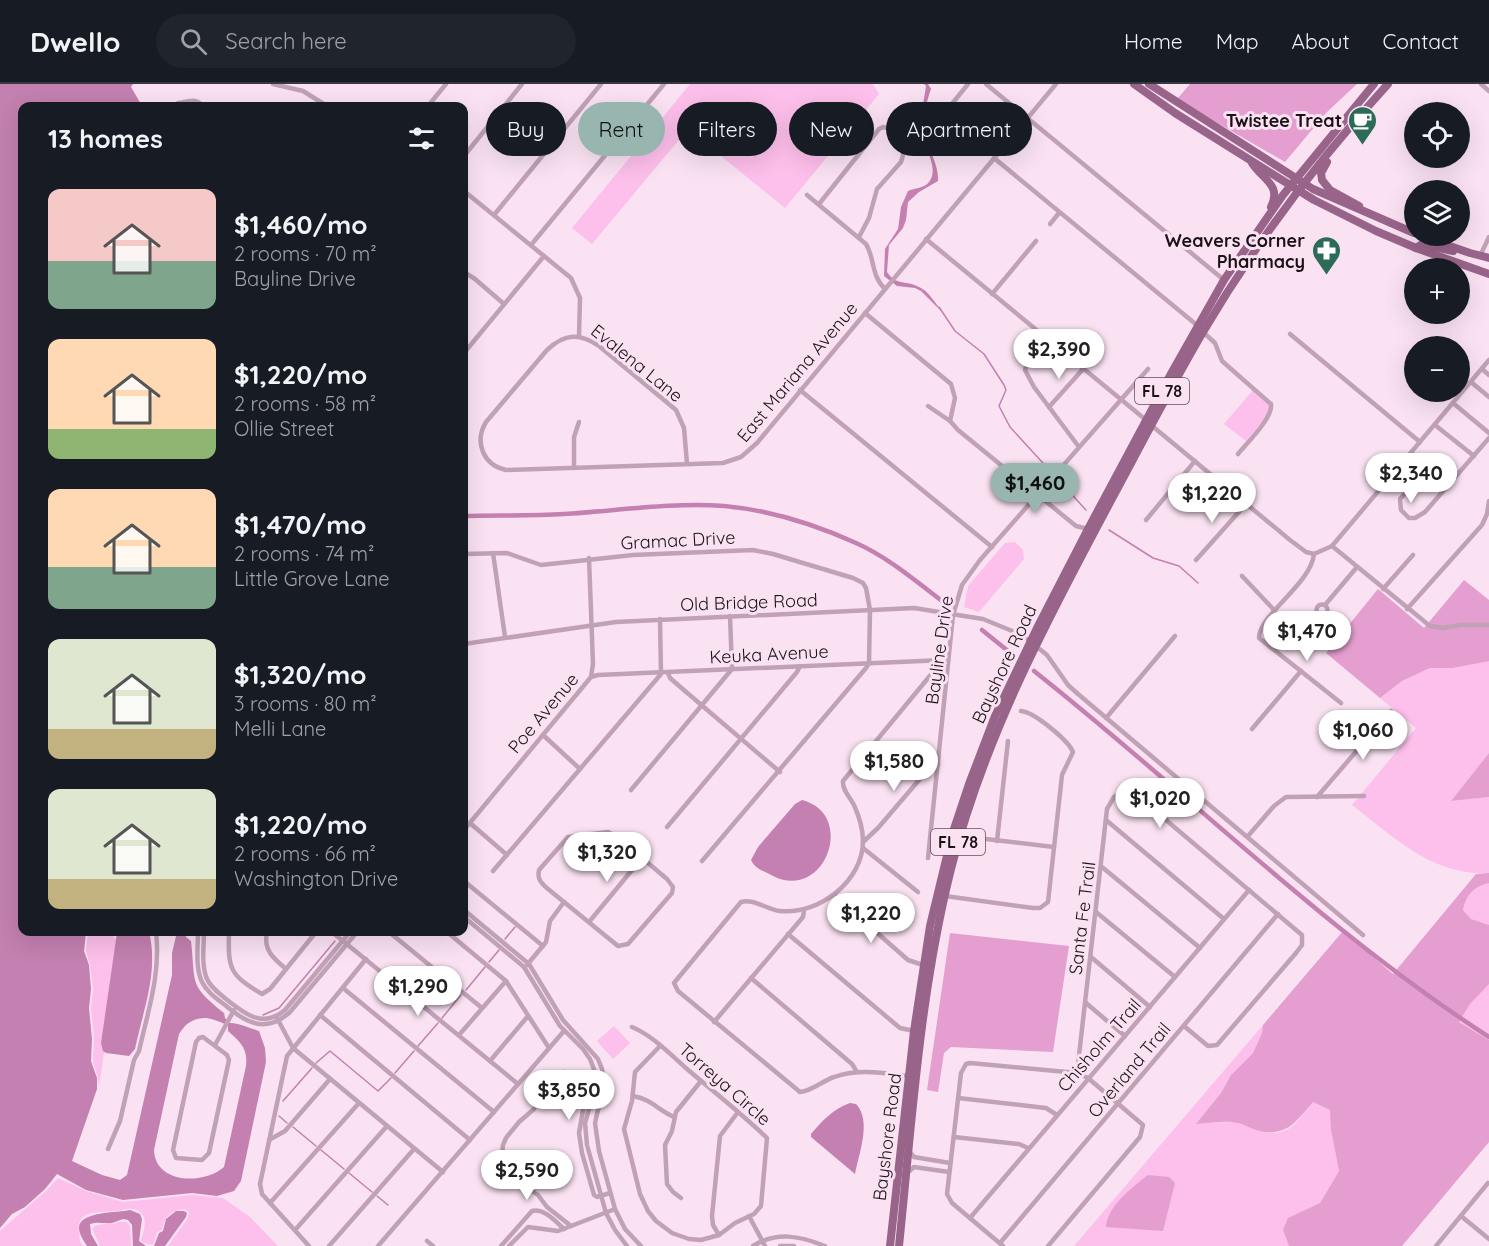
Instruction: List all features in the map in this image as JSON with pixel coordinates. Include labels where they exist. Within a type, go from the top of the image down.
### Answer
[{"type":"main road","points":[[1134,84],[1175,113],[1249,159],[1294,182]]},
{"type":"main road","name":"FL 78","points":[[1294,182],[1374,84]]},
{"type":"main road","name":"FL 78","points":[[1302,188],[1388,84]]},
{"type":"main road","points":[[1151,85],[1302,188],[1376,231],[1489,274]]},
{"type":"main road","points":[[1345,134],[1325,165],[1321,174],[1322,180],[1330,190],[1390,223]]},
{"type":"main road","points":[[1249,159],[1273,187],[1276,194],[1259,230]]},
{"type":"main road","name":"Bayshore Road","points":[[899,1246],[929,980],[945,896],[976,783],[1033,644],[1088,529],[1200,329],[1224,280],[1294,182]]},
{"type":"main road","points":[[1302,188],[1404,229]]},
{"type":"main road","name":"Bayshore Road","points":[[890,1246],[923,967],[939,886],[974,768],[995,716],[1110,504],[1177,363],[1302,188]]},
{"type":"main road","points":[[1416,248],[1422,244],[1489,258]]},
{"type":"main road","points":[[1448,246],[1470,254]]},
{"type":"main road","points":[[939,886],[945,896]]},
{"type":"main road","points":[[923,967],[929,980]]},
{"type":"street","points":[[273,84],[303,91],[321,102]]},
{"type":"street","points":[[431,102],[446,84]]},
{"type":"street","points":[[468,151],[522,84]]},
{"type":"street","points":[[494,215],[601,84]]},
{"type":"street","points":[[531,245],[664,84]]},
{"type":"street","points":[[953,102],[968,84]]},
{"type":"street","points":[[986,84],[1008,102]]},
{"type":"street","name":"East Mariana Avenue","points":[[1032,112],[1056,84]]},
{"type":"street","points":[[1481,84],[1489,91]]},
{"type":"street","points":[[184,102],[195,100],[198,102]]},
{"type":"street","points":[[1032,122],[1224,280]]},
{"type":"street","points":[[819,204],[879,129],[883,126],[894,131],[903,146],[903,157],[877,189],[869,218],[859,237]]},
{"type":"street","name":"East Mariana Avenue","points":[[579,336],[560,341],[547,350],[486,422],[480,436],[484,454],[489,462],[501,469],[521,471],[723,463],[741,457],[757,443],[996,156]]},
{"type":"street","points":[[994,159],[1200,329],[1215,343],[1222,361],[1271,405],[1272,410],[1268,418],[1238,454]]},
{"type":"street","name":"Evalena Lane","points":[[468,193],[568,275],[576,288],[580,304],[579,336],[600,346],[676,410],[684,428],[687,464]]},
{"type":"street","points":[[807,195],[859,237],[868,248],[874,274],[885,289]]},
{"type":"street","points":[[1050,224],[1059,213]]},
{"type":"street","points":[[1480,256],[1489,237]]},
{"type":"street","points":[[927,239],[1301,549],[1314,554],[1332,546],[1489,360]]},
{"type":"street","points":[[992,294],[1036,241]]},
{"type":"street","points":[[468,347],[544,256]]},
{"type":"street","points":[[468,275],[504,304]]},
{"type":"street","points":[[865,313],[951,384],[955,398],[950,421]]},
{"type":"street","points":[[1290,334],[1420,442]]},
{"type":"street","points":[[1047,338],[1028,360],[1025,370],[1079,447]]},
{"type":"street","points":[[1049,407],[1084,369]]},
{"type":"street","name":"Bayline Drive","points":[[928,858],[946,660],[953,615],[962,585],[992,547],[1148,369]]},
{"type":"street","points":[[1482,369],[1489,375]]},
{"type":"street","points":[[1471,382],[1489,397]]},
{"type":"street","points":[[800,390],[992,547]]},
{"type":"street","points":[[1453,403],[1489,433]]},
{"type":"street","points":[[928,406],[950,421],[1076,526],[1088,529]]},
{"type":"street","points":[[574,468],[574,437],[579,422]]},
{"type":"street","points":[[1435,425],[1474,456]]},
{"type":"street","points":[[1453,480],[1432,467],[1421,475],[1399,502],[1401,510],[1409,518],[1415,518],[1425,512],[1453,480],[1474,456],[1489,438]]},
{"type":"street","points":[[1146,520],[1195,461]]},
{"type":"street","points":[[1404,461],[1421,475]]},
{"type":"street","points":[[1407,609],[1482,525],[1489,501]]},
{"type":"street","points":[[1196,560],[1246,504]]},
{"type":"street","points":[[1332,546],[1407,609],[1436,628],[1468,624],[1489,626]]},
{"type":"street","name":"Gramac Drive","points":[[468,554],[507,553],[541,565],[588,558],[692,552],[762,551],[857,579],[866,588],[870,610]]},
{"type":"street","points":[[493,553],[505,637]]},
{"type":"street","points":[[1314,554],[1312,563],[1300,581],[1261,628],[1259,638],[1341,703]]},
{"type":"street","points":[[1383,589],[1413,555]]},
{"type":"street","name":"Poe Avenue","points":[[468,825],[591,678],[593,664],[588,558]]},
{"type":"street","points":[[1325,605],[1357,567]]},
{"type":"street","points":[[1242,576],[1275,611]]},
{"type":"street","name":"Old Bridge Road","points":[[468,643],[591,625],[660,619],[915,608],[998,623],[1023,635],[1047,655],[1068,685],[1363,935]]},
{"type":"street","points":[[702,861],[860,678],[869,663],[870,610]]},
{"type":"street","points":[[631,790],[732,669],[730,616]]},
{"type":"street","points":[[493,871],[661,674],[660,619]]},
{"type":"street","points":[[1106,718],[1175,636]]},
{"type":"street","points":[[918,892],[863,845],[859,818],[843,786],[843,781],[946,660]]},
{"type":"street","name":"Keuka Avenue","points":[[591,678],[598,675],[946,660]]},
{"type":"street","points":[[667,827],[800,666]]},
{"type":"street","points":[[1252,729],[1301,671]]},
{"type":"street","points":[[668,673],[670,678],[780,772]]},
{"type":"street","points":[[945,896],[1030,908],[1040,908],[1048,902],[1062,775],[1073,752],[1067,742],[1032,714],[1021,711]]},
{"type":"street","points":[[1317,796],[1391,711]]},
{"type":"street","points":[[543,735],[580,769]]},
{"type":"street","points":[[997,841],[1008,741]]},
{"type":"street","points":[[909,1076],[857,1072],[832,1077],[806,1092],[800,1092],[678,992],[674,983],[741,902],[751,902],[781,911],[804,910],[834,895],[850,878],[863,845],[925,773],[938,764]]},
{"type":"street","name":"Santa Fe Trail","points":[[1076,1073],[1108,804],[1121,791],[1130,790],[1302,935],[1302,945],[1217,1045],[1208,1046],[1184,1026]]},
{"type":"street","points":[[1248,836],[1274,806],[1286,797],[1364,796]]},
{"type":"street","points":[[1106,820],[1224,919]]},
{"type":"street","points":[[470,823],[507,855]]},
{"type":"street","points":[[613,833],[642,858],[671,882],[672,892],[628,944],[623,946],[618,946],[564,902],[539,880],[538,875],[543,865],[568,837],[613,833]]},
{"type":"street","points":[[960,836],[1054,847]]},
{"type":"street","points":[[589,922],[642,858]]},
{"type":"street","points":[[1102,867],[1200,948]]},
{"type":"street","points":[[468,884],[543,946]]},
{"type":"street","name":"Chisholm Trail","points":[[970,1218],[1249,890]]},
{"type":"street","points":[[834,895],[908,960],[923,967]]},
{"type":"street","points":[[526,966],[549,937],[550,921],[564,902]]},
{"type":"street","points":[[714,1022],[803,917],[804,910]]},
{"type":"street","points":[[1096,912],[1175,977]]},
{"type":"street","points":[[468,914],[526,966],[566,1029],[587,1053],[595,1072],[595,1091],[587,1113],[585,1128],[600,1196],[615,1230],[629,1246],[639,1244]]},
{"type":"street","name":"Overland Trail","points":[[1002,1245],[1278,914]]},
{"type":"street","points":[[468,920],[526,966]]},
{"type":"street","points":[[788,934],[900,1028],[914,1031]]},
{"type":"street","points":[[108,1149],[120,1121],[134,1060],[139,1051],[158,961],[156,936]]},
{"type":"street","points":[[196,936],[198,966],[202,981],[211,994],[235,1010]]},
{"type":"street","points":[[204,936],[204,967],[206,978],[213,989],[244,1020],[267,1024],[293,1009],[348,936]]},
{"type":"street","points":[[228,936],[231,970],[262,994],[266,993],[313,936]]},
{"type":"street","points":[[267,936],[267,949],[273,958],[286,969]]},
{"type":"street","points":[[337,936],[518,1084]]},
{"type":"street","points":[[344,942],[352,936]]},
{"type":"street","points":[[394,936],[482,1008]]},
{"type":"street","points":[[452,936],[506,981],[549,1048]]},
{"type":"street","points":[[1091,957],[1149,1007]]},
{"type":"street","points":[[309,1246],[262,1194],[260,1184],[287,1056],[366,959]]},
{"type":"street","points":[[751,978],[852,1064],[857,1072]]},
{"type":"street","points":[[459,1035],[506,981]]},
{"type":"street","points":[[343,988],[494,1112]]},
{"type":"street","points":[[1086,1003],[1125,1036]]},
{"type":"street","points":[[216,1045],[235,1010]]},
{"type":"street","points":[[320,1016],[470,1140]]},
{"type":"street","points":[[490,1061],[528,1016]]},
{"type":"street","points":[[277,1019],[293,1048],[443,1172]]},
{"type":"street","points":[[632,1027],[660,1046]]},
{"type":"street","points":[[378,1246],[566,1029]]},
{"type":"street","points":[[566,1029],[592,1050],[602,1069],[604,1090],[596,1117],[595,1133],[615,1209],[625,1229],[639,1244]]},
{"type":"street","points":[[203,1037],[216,1045],[229,1060],[210,1154],[202,1160],[176,1158],[173,1150],[196,1042],[203,1037]]},
{"type":"street","name":"Torreya Circle","points":[[660,1046],[767,1138],[761,1206],[750,1216],[719,1235],[701,1240],[683,1237],[664,1228],[648,1211],[640,1194],[624,1129],[633,1096],[635,1072],[660,1046]]},
{"type":"street","points":[[1002,1245],[949,1199],[947,1194],[962,1068],[970,1063],[1076,1073],[1088,1078],[1143,1125],[1140,1137],[1048,1246]]},
{"type":"street","points":[[570,1226],[547,1207],[538,1195],[507,1174],[501,1163],[506,1138],[534,1109],[564,1072],[580,1074],[591,1087],[584,1105],[579,1133],[582,1153],[594,1195],[610,1193]]},
{"type":"street","points":[[269,1141],[285,1131],[330,1079]]},
{"type":"street","points":[[681,1198],[669,1188],[666,1179],[665,1145],[679,1107],[701,1081]]},
{"type":"street","points":[[633,1096],[648,1099],[674,1117]]},
{"type":"street","points":[[958,1098],[1046,1108],[1057,1115]]},
{"type":"street","points":[[270,1203],[359,1103]]},
{"type":"street","points":[[719,1235],[713,1225],[712,1216],[720,1136],[738,1112]]},
{"type":"street","points":[[295,1230],[387,1126]]},
{"type":"street","points":[[954,1137],[1019,1144],[1028,1148]]},
{"type":"street","points":[[329,1246],[414,1149]]},
{"type":"street","points":[[909,1151],[914,1157],[950,1163]]},
{"type":"street","points":[[907,1173],[914,1167],[949,1172]]},
{"type":"street","points":[[1436,1246],[1488,1183]]},
{"type":"street","points":[[501,1246],[529,1214],[537,1209],[564,1229]]},
{"type":"street","points":[[509,1246],[528,1227],[552,1231],[564,1229],[615,1209]]},
{"type":"street","points":[[750,1216],[764,1244]]},
{"type":"street","points":[[1461,1216],[1489,1239]]},
{"type":"street","points":[[786,1245],[788,1236]]},
{"type":"street","points":[[753,1246],[788,1236],[806,1238],[825,1246]]},
{"type":"street","points":[[427,1241],[433,1246]]},
{"type":"street","points":[[780,1246],[794,1246]]},
{"type":"shaded area","points":[[0,84],[133,84],[131,87],[140,102],[18,102],[18,936],[86,936],[84,951],[89,965],[91,989],[89,1008],[92,1039],[91,1061],[97,1078],[97,1089],[72,1161],[102,1175],[120,1180],[127,1175],[172,975],[172,953],[176,936],[186,936],[191,941],[194,975],[204,996],[224,1013],[230,1023],[259,1031],[265,1048],[266,1062],[241,1181],[234,1191],[217,1196],[192,1193],[123,1200],[86,1190],[57,1174],[45,1189],[25,1207],[12,1214],[0,1228]],"holes":[[[206,1018],[228,1026],[228,1031],[239,1042],[246,1054],[246,1066],[224,1167],[205,1177],[182,1178],[171,1175],[163,1170],[156,1161],[154,1150],[179,1034],[184,1027],[197,1019]]]},
{"type":"shaded area","points":[[690,84],[873,84],[879,94],[872,102],[789,102],[789,156],[828,156],[785,208],[721,156],[777,156],[777,102],[677,102],[677,142],[592,244],[572,228],[631,156],[665,156],[665,115]]},
{"type":"shaded area","points":[[924,84],[928,84],[931,89],[928,102],[924,102],[926,86]]},
{"type":"shaded area","points":[[1190,84],[1357,84],[1327,112],[1285,162],[1178,98]]},
{"type":"shaded area","points":[[930,156],[932,156],[937,169],[938,181],[919,192],[908,202],[903,228],[889,245],[887,272],[897,281],[922,288],[944,314],[921,291],[897,286],[884,276],[885,249],[898,229],[901,207],[908,191],[925,186],[929,182],[932,177]]},
{"type":"shaded area","points":[[1253,390],[1269,405],[1267,416],[1246,441],[1224,424]]},
{"type":"shaded area","points":[[1015,542],[1023,550],[1024,559],[979,612],[964,607],[968,586],[1005,543]]},
{"type":"shaded area","points":[[1464,580],[1489,600],[1489,661],[1453,668],[1430,668],[1402,681],[1380,698],[1326,653],[1378,589],[1424,628]]},
{"type":"shaded area","points":[[1489,661],[1489,753],[1451,801],[1489,797],[1489,873],[1449,868],[1432,861],[1399,841],[1352,805],[1416,728],[1380,698],[1402,681],[1430,668],[1453,668]]},
{"type":"shaded area","points":[[1489,753],[1489,797],[1451,801]]},
{"type":"shaded area","points":[[802,800],[819,808],[828,821],[831,837],[828,853],[820,867],[807,877],[791,881],[763,871],[751,860],[758,847],[795,804]]},
{"type":"shaded area","points":[[1489,873],[1489,883],[1471,892],[1463,910],[1471,919],[1489,925],[1489,984],[1470,1004],[1459,1022],[1489,1040],[1489,1142],[1402,1246],[1289,1246],[1283,1230],[1288,1218],[1320,1203],[1339,1171],[1331,1130],[1330,1110],[1313,1102],[1289,1127],[1275,1132],[1256,1130],[1233,1122],[1196,1124],[1221,1093],[1231,1075],[1253,1053],[1263,1025],[1343,931],[1393,974],[1476,874]]},
{"type":"shaded area","points":[[1489,883],[1489,925],[1471,919],[1463,910],[1472,892],[1479,886]]},
{"type":"shaded area","points":[[950,933],[1069,946],[1053,1052],[951,1047],[944,1053],[938,1092],[927,1090]]},
{"type":"shaded area","points":[[88,936],[113,936],[116,940],[101,1043],[104,1052],[99,1087],[93,1061],[94,1039],[91,1008],[93,989],[86,951]]},
{"type":"shaded area","points":[[116,936],[150,936],[152,947],[151,976],[135,1049],[129,1056],[106,1053],[101,1043]]},
{"type":"shaded area","points":[[1489,984],[1489,1040],[1459,1022],[1470,1004]]},
{"type":"shaded area","points":[[1263,1025],[1253,1053],[1231,1075],[1221,1093],[1197,1124],[1234,1122],[1278,1133],[1292,1126],[1313,1102],[1331,1110],[1331,1130],[1339,1171],[1320,1203],[1301,1212],[1283,1230],[1289,1246],[1074,1246]]},
{"type":"shaded area","points":[[614,1026],[630,1043],[613,1059],[597,1041]]},
{"type":"shaded area","points":[[850,1103],[856,1104],[861,1111],[864,1128],[855,1174],[811,1137],[811,1134],[828,1116]]},
{"type":"shaded area","points":[[1148,1175],[1169,1177],[1175,1183],[1163,1231],[1106,1227],[1107,1219],[1116,1204]]},
{"type":"shaded area","points":[[58,1178],[86,1191],[123,1202],[192,1195],[223,1198],[250,1217],[278,1246],[168,1246],[188,1218],[189,1212],[185,1209],[172,1212],[166,1217],[162,1230],[157,1232],[153,1245],[144,1243],[141,1241],[144,1217],[139,1211],[129,1209],[84,1216],[79,1225],[80,1240],[83,1246],[0,1246],[0,1231]]},
{"type":"shaded area","points":[[130,1210],[140,1214],[142,1219],[139,1241],[146,1246],[133,1246],[132,1225],[124,1219],[112,1223],[90,1224],[91,1234],[98,1246],[87,1246],[79,1228],[85,1218]]},
{"type":"shaded area","points":[[176,1211],[184,1211],[187,1213],[186,1217],[165,1246],[154,1246],[159,1233],[163,1231],[166,1219]]},
{"type":"shaded area","points":[[127,1222],[130,1226],[131,1246],[100,1246],[92,1228]]},
{"type":"waterway","points":[[939,307],[955,331],[984,354],[1004,385],[1006,390],[999,406],[1010,427],[1086,510]]},
{"type":"waterway","points":[[468,516],[564,514],[685,505],[724,506],[758,511],[808,524],[868,549],[880,555],[946,604]]},
{"type":"waterway","points":[[1109,530],[1153,558],[1179,566],[1198,583]]},
{"type":"waterway","points":[[982,630],[1013,655]]},
{"type":"waterway","points":[[1034,671],[1313,907],[1429,996],[1489,1037]]},
{"type":"waterway","points":[[505,939],[515,927]]},
{"type":"waterway","points":[[263,1015],[279,1008],[335,941]]},
{"type":"waterway","points":[[489,962],[499,950]]},
{"type":"waterway","points":[[466,990],[485,967]]},
{"type":"waterway","points":[[442,1018],[461,995]]},
{"type":"waterway","points":[[418,1046],[438,1023]]},
{"type":"waterway","points":[[316,1063],[330,1051],[378,1091],[391,1078]]},
{"type":"waterway","points":[[395,1073],[414,1051]]},
{"type":"waterway","points":[[283,1101],[312,1068]]},
{"type":"waterway","points":[[279,1116],[287,1123]]},
{"type":"waterway","points":[[293,1127],[316,1146]]},
{"type":"waterway","points":[[321,1150],[344,1169]]},
{"type":"waterway","points":[[349,1173],[372,1192]]},
{"type":"waterway","points":[[377,1196],[388,1205]]},
{"type":"place","name":"Twistee Treat","points":[[1363,146]]},
{"type":"place","name":"Weavers Corner Pharmacy","points":[[1326,276]]}]
